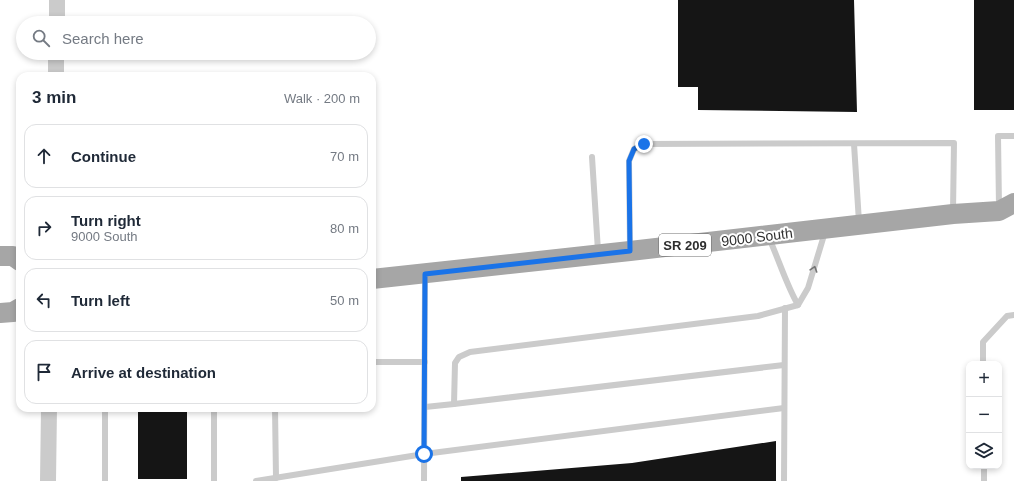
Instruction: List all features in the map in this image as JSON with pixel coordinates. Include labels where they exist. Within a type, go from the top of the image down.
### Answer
[{"type":"main road","name":"9000 South","points":[[376,279],[768,236],[859,224],[953,214],[1009,210]]},
{"type":"main road","points":[[0,256],[13,256],[16,258]]},
{"type":"main road","points":[[0,312],[13,312],[16,310]]},
{"type":"street","points":[[56,16],[57,0]]},
{"type":"street","points":[[56,60],[56,72]]},
{"type":"street","points":[[48,481],[49,412]]},
{"type":"lane","points":[[1009,210],[998,136],[1014,136]]},
{"type":"lane","points":[[630,251],[629,161],[634,149],[644,144],[954,143],[953,214]]},
{"type":"lane","points":[[854,144],[859,224]]},
{"type":"lane","points":[[592,157],[598,255]]},
{"type":"lane","points":[[454,404],[455,363],[459,357],[470,352],[758,316],[798,305],[808,288],[826,228]]},
{"type":"lane","points":[[768,236],[790,291],[798,305]]},
{"type":"lane","points":[[424,481],[425,274]]},
{"type":"lane","points":[[784,481],[785,308]]},
{"type":"lane","points":[[983,361],[983,342],[1007,316],[1014,315]]},
{"type":"lane","points":[[376,362],[425,362]]},
{"type":"lane","points":[[424,407],[784,365]]},
{"type":"lane","points":[[256,481],[424,454],[784,408]]},
{"type":"lane","points":[[105,412],[106,481]]},
{"type":"lane","points":[[214,412],[214,481]]},
{"type":"lane","points":[[274,412],[276,478]]},
{"type":"lane","points":[[984,469],[984,481]]},
{"type":"building","points":[[678,0],[854,0],[857,112],[698,110],[698,87],[678,87]]},
{"type":"building","points":[[974,0],[1014,0],[1014,110],[974,110]]},
{"type":"building","points":[[138,412],[187,412],[187,479],[138,479]]},
{"type":"building","points":[[776,441],[776,481],[461,481],[461,477],[632,463]]},
{"type":"route","points":[[424,454],[425,274],[630,251],[629,161],[634,149],[644,144]]}]
